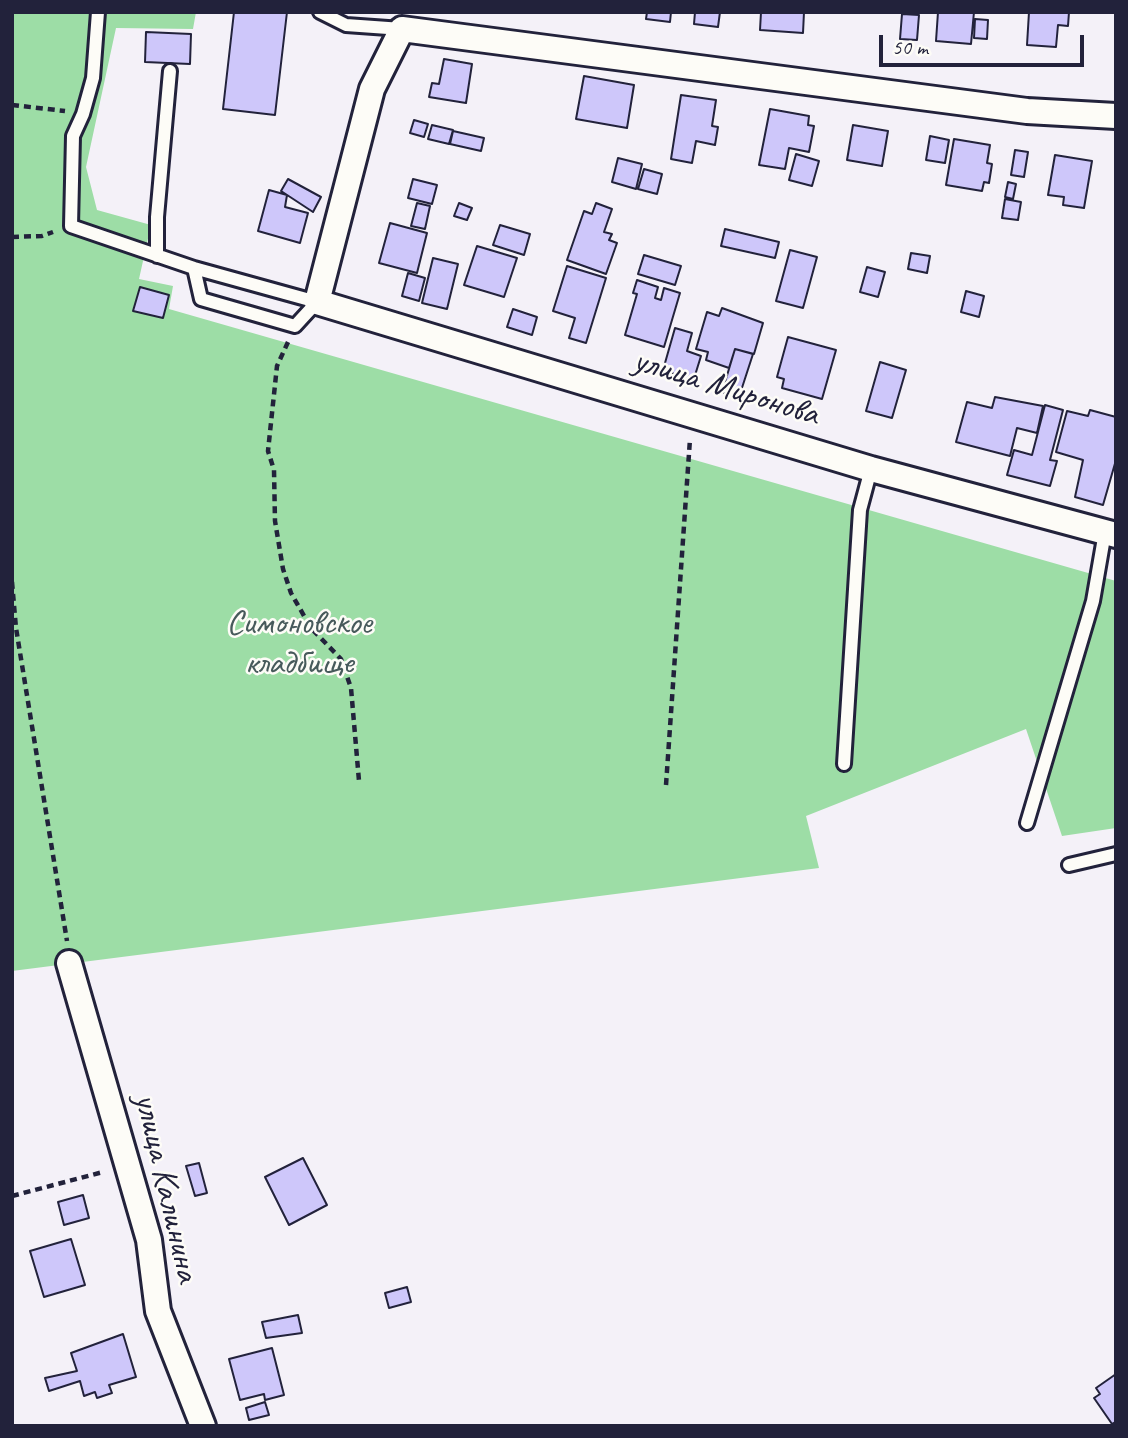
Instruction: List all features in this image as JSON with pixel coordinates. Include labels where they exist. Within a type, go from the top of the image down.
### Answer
[{"type":"street","points":[[317,302],[372,89],[402,29],[1027,111],[1116,116]]},
{"type":"street","name":"улица Миронова","points":[[317,302],[871,469],[1111,534]]},
{"type":"street","name":"улица Калинина","points":[[69,963],[149,1240],[159,1311],[203,1426]]},
{"type":"lane","points":[[99,12],[93,78],[83,114],[73,136],[71,226],[194,268],[317,302],[295,326],[201,299],[194,268]]},
{"type":"lane","points":[[320,12],[346,25],[402,29]]},
{"type":"lane","points":[[157,256],[157,217],[170,71]]},
{"type":"lane","points":[[845,764],[860,510],[871,469]]},
{"type":"lane","points":[[1027,824],[1111,534]]},
{"type":"lane","points":[[1069,865],[1116,854]]},
{"type":"path","points":[[12,106],[83,114]]},
{"type":"path","points":[[12,237],[41,236],[71,226]]},
{"type":"path","points":[[295,326],[277,366],[268,451],[274,470],[275,521],[283,569],[291,593],[311,628],[341,659],[351,688],[359,781]]},
{"type":"path","points":[[666,785],[687,460],[695,414]]},
{"type":"path","points":[[12,585],[14,629],[60,888],[69,963]]},
{"type":"path","points":[[12,1196],[127,1166]]},
{"type":"green space","name":"Симоновское кладбище","points":[[12,12],[196,12],[193,29],[116,28],[86,167],[97,210],[151,225],[139,279],[173,286],[169,309],[1116,581],[1116,828],[1062,836],[1026,729],[806,816],[819,868],[12,971]]},
{"type":"building","points":[[234,12],[287,12],[275,115],[223,109]]},
{"type":"building","points":[[647,12],[671,12],[670,22],[646,19]]},
{"type":"building","points":[[695,12],[720,12],[718,27],[694,24]]},
{"type":"building","points":[[761,12],[804,12],[803,33],[760,30]]},
{"type":"building","points":[[938,12],[974,12],[971,44],[936,41]]},
{"type":"building","points":[[1029,12],[1069,12],[1068,26],[1058,25],[1056,47],[1027,45]]},
{"type":"building","points":[[902,14],[919,15],[917,40],[900,39]]},
{"type":"building","points":[[975,19],[988,20],[987,39],[974,38]]},
{"type":"building","points":[[146,32],[191,34],[190,64],[145,62]]},
{"type":"building","points":[[444,59],[472,64],[466,103],[429,97],[432,83],[439,84]]},
{"type":"building","points":[[584,76],[634,85],[627,128],[576,119]]},
{"type":"building","points":[[681,95],[716,100],[712,126],[718,127],[715,145],[696,141],[692,163],[671,159]]},
{"type":"building","points":[[770,109],[809,116],[808,125],[814,126],[809,152],[789,148],[785,169],[759,165]]},
{"type":"building","points":[[414,120],[428,124],[424,137],[410,133]]},
{"type":"building","points":[[432,125],[453,130],[449,144],[428,139]]},
{"type":"building","points":[[853,125],[888,131],[882,166],[847,160]]},
{"type":"building","points":[[453,131],[484,138],[481,151],[450,144]]},
{"type":"building","points":[[930,136],[949,140],[945,163],[926,160]]},
{"type":"building","points":[[954,139],[990,145],[987,163],[992,164],[989,183],[984,182],[982,191],[946,185]]},
{"type":"building","points":[[1015,150],[1028,152],[1024,177],[1011,175]]},
{"type":"building","points":[[796,154],[819,161],[812,186],[789,180]]},
{"type":"building","points":[[1055,155],[1092,161],[1084,208],[1063,205],[1064,197],[1048,195]]},
{"type":"building","points":[[618,158],[642,164],[636,189],[612,182]]},
{"type":"building","points":[[644,169],[662,174],[657,194],[638,189]]},
{"type":"building","points":[[288,179],[321,197],[313,212],[281,191]]},
{"type":"building","points":[[413,179],[437,185],[432,204],[408,198]]},
{"type":"building","points":[[1008,182],[1016,184],[1013,199],[1005,197]]},
{"type":"building","points":[[269,190],[287,195],[285,207],[308,213],[300,243],[258,231]]},
{"type":"building","points":[[1005,199],[1021,202],[1018,220],[1002,218]]},
{"type":"building","points":[[417,203],[430,206],[425,229],[411,226]]},
{"type":"building","points":[[459,203],[472,208],[467,220],[454,216]]},
{"type":"building","points":[[596,203],[612,209],[604,232],[612,234],[609,240],[617,243],[606,274],[567,260],[584,211],[592,214]]},
{"type":"building","points":[[390,223],[427,233],[417,273],[379,263]]},
{"type":"building","points":[[500,225],[530,234],[524,255],[493,245]]},
{"type":"building","points":[[725,229],[779,242],[775,258],[721,246]]},
{"type":"building","points":[[477,246],[517,258],[504,297],[464,285]]},
{"type":"building","points":[[790,250],[817,257],[803,308],[776,301]]},
{"type":"building","points":[[911,253],[930,256],[927,273],[908,269]]},
{"type":"building","points":[[644,255],[681,266],[675,285],[638,274]]},
{"type":"building","points":[[433,258],[458,264],[447,309],[422,303]]},
{"type":"building","points":[[567,266],[606,278],[586,343],[569,338],[575,318],[553,311]]},
{"type":"building","points":[[867,267],[885,272],[878,297],[860,292]]},
{"type":"building","points":[[408,273],[425,278],[419,301],[402,296]]},
{"type":"building","points":[[637,280],[658,287],[655,298],[661,300],[664,288],[680,293],[664,347],[625,335],[637,294],[633,293]]},
{"type":"building","points":[[140,287],[169,295],[163,318],[133,311]]},
{"type":"building","points":[[966,291],[984,296],[979,317],[961,312]]},
{"type":"building","points":[[722,308],[763,323],[754,354],[735,349],[729,368],[706,360],[708,352],[696,349],[707,312],[719,316]]},
{"type":"building","points":[[513,309],[537,317],[532,335],[507,327]]},
{"type":"building","points":[[675,328],[692,333],[687,351],[701,356],[692,385],[678,381],[680,376],[663,370]]},
{"type":"building","points":[[788,337],[836,350],[822,399],[782,388],[784,379],[777,377]]},
{"type":"building","points":[[735,349],[753,354],[739,397],[722,392]]},
{"type":"building","points":[[880,362],[906,370],[892,418],[866,411]]},
{"type":"building","points":[[995,397],[1043,406],[1037,433],[1017,428],[1010,456],[956,442],[967,402],[992,408]]},
{"type":"building","points":[[1045,405],[1063,410],[1050,460],[1057,461],[1050,486],[1007,475],[1014,450],[1032,455]]},
{"type":"building","points":[[1090,410],[1116,417],[1116,460],[1103,505],[1075,497],[1083,460],[1056,452],[1067,411],[1088,416]]},
{"type":"building","points":[[303,1158],[327,1205],[289,1225],[265,1177]]},
{"type":"building","points":[[199,1163],[207,1193],[195,1196],[186,1166]]},
{"type":"building","points":[[83,1195],[89,1218],[64,1225],[58,1202]]},
{"type":"building","points":[[71,1239],[85,1285],[44,1297],[30,1251]]},
{"type":"building","points":[[407,1287],[411,1302],[389,1308],[385,1293]]},
{"type":"building","points":[[298,1315],[302,1333],[266,1338],[262,1322]]},
{"type":"building","points":[[123,1334],[136,1377],[109,1385],[112,1393],[97,1398],[95,1392],[84,1396],[80,1381],[49,1391],[45,1378],[77,1371],[71,1353]]},
{"type":"building","points":[[272,1348],[284,1395],[265,1400],[264,1394],[240,1400],[229,1359]]},
{"type":"building","points":[[1116,1374],[1116,1422],[1112,1424],[1094,1398],[1100,1394],[1096,1388]]},
{"type":"building","points":[[265,1402],[269,1415],[249,1420],[246,1408]]}]
